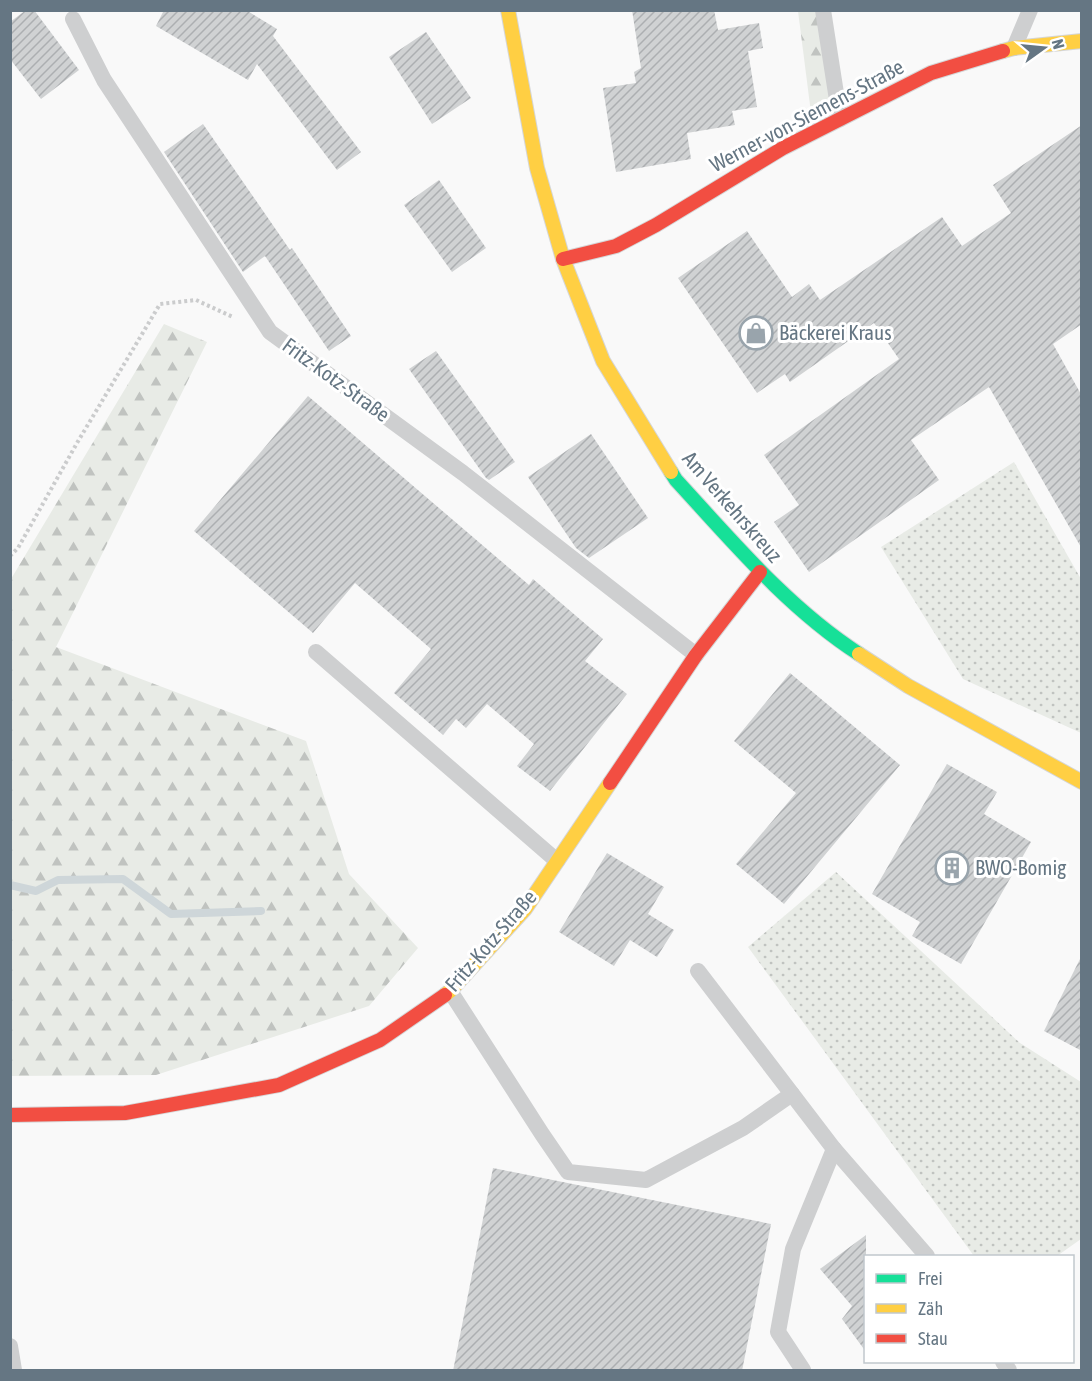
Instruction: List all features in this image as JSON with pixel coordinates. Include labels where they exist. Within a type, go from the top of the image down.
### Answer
[{"type":"street","name":"Am Verkehrskreuz","points":[[508,10],[537,168],[563,259],[603,361],[676,480],[760,573],[833,637],[908,686],[1082,782]]},
{"type":"street","name":"Werner-von-Siemens-Straße","points":[[563,259],[616,246],[636,236],[783,148],[931,73],[1014,48],[1082,41]]},
{"type":"street","name":"Fritz-Kotz-Straße","points":[[10,1115],[125,1113],[279,1084],[380,1040],[450,991],[525,909],[696,655],[760,573]]},
{"type":"lane","points":[[823,10],[840,119]]},
{"type":"lane","points":[[1014,48],[1030,10]]},
{"type":"lane","name":"Fritz-Kotz-Straße","points":[[74,19],[104,80],[270,332],[463,473],[696,655]]},
{"type":"lane","points":[[315,652],[556,861]]},
{"type":"lane","points":[[698,971],[834,1149],[925,1255]]},
{"type":"lane","points":[[450,991],[568,1172],[646,1180],[743,1128],[792,1094]]},
{"type":"lane","points":[[803,1371],[778,1332],[793,1249],[834,1149]]},
{"type":"lane","points":[[10,1346],[14,1371]]},
{"type":"path","points":[[10,556],[18,548],[77,443],[160,304],[196,300],[270,332]]},
{"type":"green space","points":[[798,11],[823,11],[832,100],[811,113]]},
{"type":"green space","points":[[164,324],[207,342],[56,647],[306,741],[349,874],[418,948],[369,1006],[156,1075],[11,1076],[11,579]]},
{"type":"green space","points":[[1014,462],[1081,579],[1081,733],[963,679],[881,547]]},
{"type":"green space","points":[[836,872],[1020,1043],[1081,1082],[1081,1239],[1058,1255],[973,1255],[748,947]]},
{"type":"building","points":[[26,10],[34,10],[79,70],[41,99],[10,59],[10,22]]},
{"type":"building","points":[[164,10],[246,10],[277,29],[273,36],[361,152],[337,170],[257,64],[248,80],[156,26]]},
{"type":"building","points":[[632,10],[714,10],[718,30],[759,23],[763,48],[748,51],[757,107],[732,111],[735,125],[687,133],[691,159],[616,172],[603,88],[636,83],[634,72],[641,68]]},
{"type":"building","points":[[426,32],[471,98],[432,124],[389,57]]},
{"type":"building","points":[[203,124],[290,250],[292,248],[351,336],[329,351],[265,256],[243,272],[164,152]]},
{"type":"building","points":[[1082,125],[1082,324],[1053,344],[1082,396],[1082,549],[989,387],[911,440],[939,480],[809,572],[774,522],[799,505],[764,455],[899,359],[874,323],[790,382],[785,374],[757,393],[678,278],[747,231],[792,297],[809,284],[820,300],[942,217],[962,246],[1011,213],[993,185]]},
{"type":"building","points":[[439,180],[486,248],[452,272],[404,205]]},
{"type":"building","points":[[436,351],[515,462],[489,480],[409,369]]},
{"type":"building","points":[[308,396],[529,585],[533,579],[603,639],[585,661],[627,694],[550,791],[517,766],[534,744],[487,704],[466,728],[456,719],[443,735],[394,693],[431,649],[355,583],[313,633],[194,531]]},
{"type":"building","points":[[591,434],[648,518],[589,558],[576,548],[528,477]]},
{"type":"building","points":[[790,673],[900,765],[784,904],[736,864],[796,793],[734,741]]},
{"type":"building","name":"BWO-Bomig","points":[[947,764],[997,792],[984,814],[1031,842],[961,964],[912,936],[920,922],[872,894]]},
{"type":"building","points":[[607,853],[664,887],[648,914],[674,930],[657,957],[630,940],[614,966],[559,932]]},
{"type":"building","points":[[1082,955],[1082,1051],[1044,1031]]},
{"type":"building","points":[[493,1168],[771,1224],[742,1371],[453,1371]]},
{"type":"building","points":[[866,1235],[864,1349],[842,1319],[852,1306],[820,1269]]},
{"type":"waterway","points":[[10,885],[36,891],[58,880],[123,879],[171,914],[261,911]]},
{"type":"traffic: fast","points":[[671,472],[762,573],[808,616],[859,654]]},
{"type":"traffic: slow","points":[[508,10],[537,168],[563,259],[603,361],[671,472]]},
{"type":"traffic: slow","points":[[1003,51],[1082,41]]},
{"type":"traffic: slow","points":[[859,654],[908,686],[1082,782]]},
{"type":"traffic: slow","points":[[445,995],[525,909],[610,783]]},
{"type":"traffic: jam","points":[[563,259],[616,246],[656,225],[783,148],[931,73],[1003,51]]},
{"type":"traffic: jam","points":[[610,783],[696,655],[760,572]]},
{"type":"traffic: jam","points":[[10,1115],[125,1113],[279,1085],[380,1040],[445,995]]},
{"type":"place","name":"Bäckerei Kraus","points":[[756,333]]},
{"type":"place","name":"BWO-Bomig","points":[[952,868]]}]
